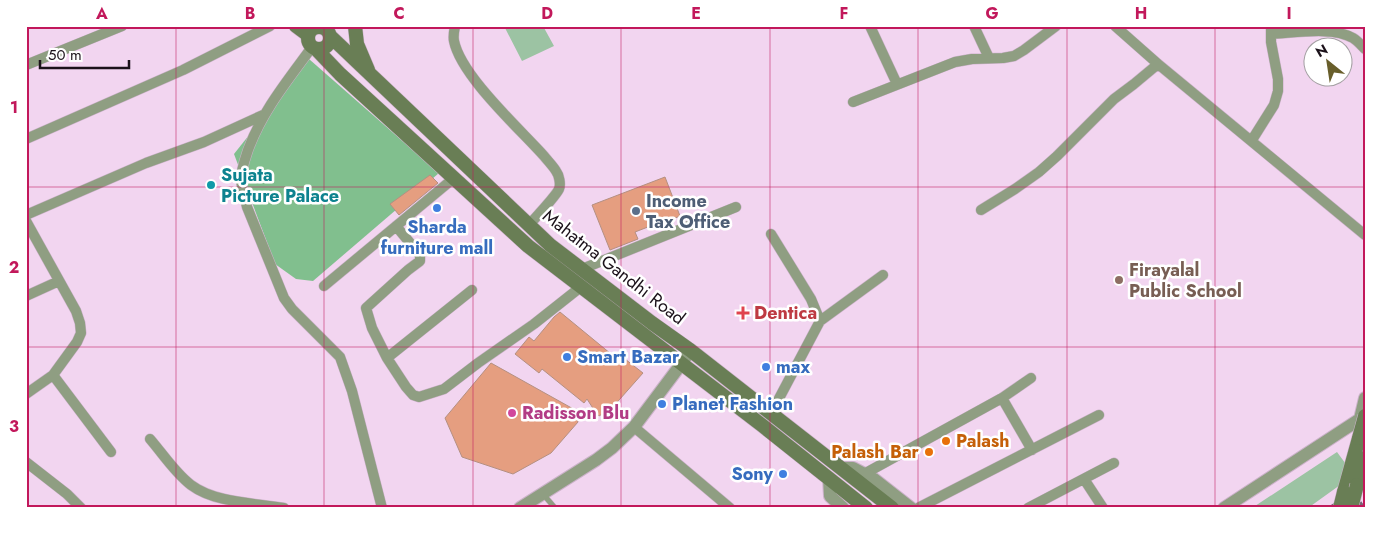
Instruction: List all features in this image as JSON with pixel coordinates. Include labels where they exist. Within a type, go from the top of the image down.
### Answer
[{"type":"main road","name":"Mahatma Gandhi Road","points":[[296,26],[340,74],[528,246],[682,363],[866,508]]},
{"type":"main road","points":[[317,26],[326,29],[329,45],[320,49],[312,44],[310,31],[317,26]]},
{"type":"main road","points":[[354,26],[357,44],[371,76]]},
{"type":"main road","name":"Mahatma Gandhi Road","points":[[326,29],[371,76],[550,245],[690,350],[892,508]]},
{"type":"main road","points":[[1340,508],[1364,415]]},
{"type":"main road","points":[[1351,508],[1365,458]]},
{"type":"street","points":[[26,65],[122,26]]},
{"type":"street","points":[[26,140],[183,70],[270,26]]},
{"type":"street","points":[[455,26],[454,42],[468,70],[487,95],[557,172],[559,179],[558,190],[529,225]]},
{"type":"street","points":[[870,26],[897,84]]},
{"type":"street","points":[[974,26],[989,58]]},
{"type":"street","points":[[853,102],[955,62],[1014,56],[1056,26]]},
{"type":"street","points":[[1115,26],[1158,64],[1365,235]]},
{"type":"street","points":[[1252,140],[1274,106],[1276,99],[1278,79],[1271,42],[1271,30],[1351,31],[1365,49]]},
{"type":"street","points":[[312,44],[264,115],[252,140],[241,179],[247,207],[284,298],[292,309],[340,357],[352,391],[382,508]]},
{"type":"street","points":[[981,210],[1039,172],[1114,99],[1158,64]]},
{"type":"street","points":[[26,215],[140,166],[204,142],[264,115]]},
{"type":"street","points":[[324,286],[454,178]]},
{"type":"street","points":[[582,269],[736,207]]},
{"type":"street","points":[[26,221],[76,311],[81,333],[77,342],[53,376],[26,394]]},
{"type":"street","points":[[396,226],[420,255],[420,261],[366,308],[372,328],[388,358],[406,387],[413,395],[419,397],[444,389],[534,324],[582,286]]},
{"type":"street","points":[[771,234],[803,284],[820,321]]},
{"type":"street","points":[[773,414],[775,406],[820,321],[884,275]]},
{"type":"street","points":[[26,296],[59,281]]},
{"type":"street","points":[[388,358],[472,290]]},
{"type":"street","points":[[520,508],[612,448],[634,427],[690,350]]},
{"type":"street","points":[[53,376],[111,452]]},
{"type":"street","points":[[864,474],[1002,398],[1032,378]]},
{"type":"street","points":[[1002,398],[1032,450]]},
{"type":"street","points":[[1224,508],[1364,415],[1365,398]]},
{"type":"street","points":[[918,508],[1099,415]]},
{"type":"street","points":[[634,427],[730,508]]},
{"type":"street","points":[[150,439],[180,475],[202,492],[227,500],[284,508]]},
{"type":"street","points":[[26,462],[67,494],[81,508]]},
{"type":"street","points":[[1028,508],[1114,463]]},
{"type":"street","points":[[841,468],[853,468],[874,479],[911,508]]},
{"type":"street","points":[[829,478],[830,496],[843,508]]},
{"type":"street","points":[[1084,479],[1103,508]]},
{"type":"lane","points":[[542,494],[555,508]]},
{"type":"green space","points":[[504,26],[543,26],[554,46],[522,61]]},
{"type":"green space","points":[[309,59],[439,173],[313,281],[296,279],[275,264],[234,154]]},
{"type":"green space","points":[[1337,452],[1354,475],[1308,508],[1252,508]]},
{"type":"building","points":[[430,175],[438,183],[399,215],[390,204]]},
{"type":"building","name":"Income Tax Office","points":[[665,177],[680,216],[654,227],[653,225],[635,232],[638,239],[610,250],[592,205]]},
{"type":"building","name":"Smart Bazar","points":[[560,312],[622,363],[625,359],[643,373],[612,408],[599,416],[587,399],[584,403],[542,369],[539,373],[515,354],[529,337],[534,341]]},
{"type":"building","name":"Radisson Blu","points":[[491,363],[577,411],[575,414],[578,422],[551,453],[513,474],[462,457],[445,418]]},
{"type":"railway","points":[[1330,508],[1365,485]]},
{"type":"railway","points":[[1355,508],[1365,501]]},
{"type":"place","name":"Sujata Picture Palace","points":[[211,185]]},
{"type":"place","name":"Sharda furniture mall","points":[[437,208]]},
{"type":"place","name":"Income Tax Office","points":[[636,211]]},
{"type":"place","name":"Firayalal Public School","points":[[1119,280]]},
{"type":"place","name":"Dentica","points":[[743,313]]},
{"type":"place","name":"Smart Bazar","points":[[567,357]]},
{"type":"place","name":"max","points":[[766,367]]},
{"type":"place","name":"Planet Fashion","points":[[662,404]]},
{"type":"place","name":"Radisson Blu","points":[[512,413]]},
{"type":"place","name":"Palash","points":[[946,441]]},
{"type":"place","name":"Palash Bar","points":[[929,452]]},
{"type":"place","name":"Sony","points":[[783,474]]}]
